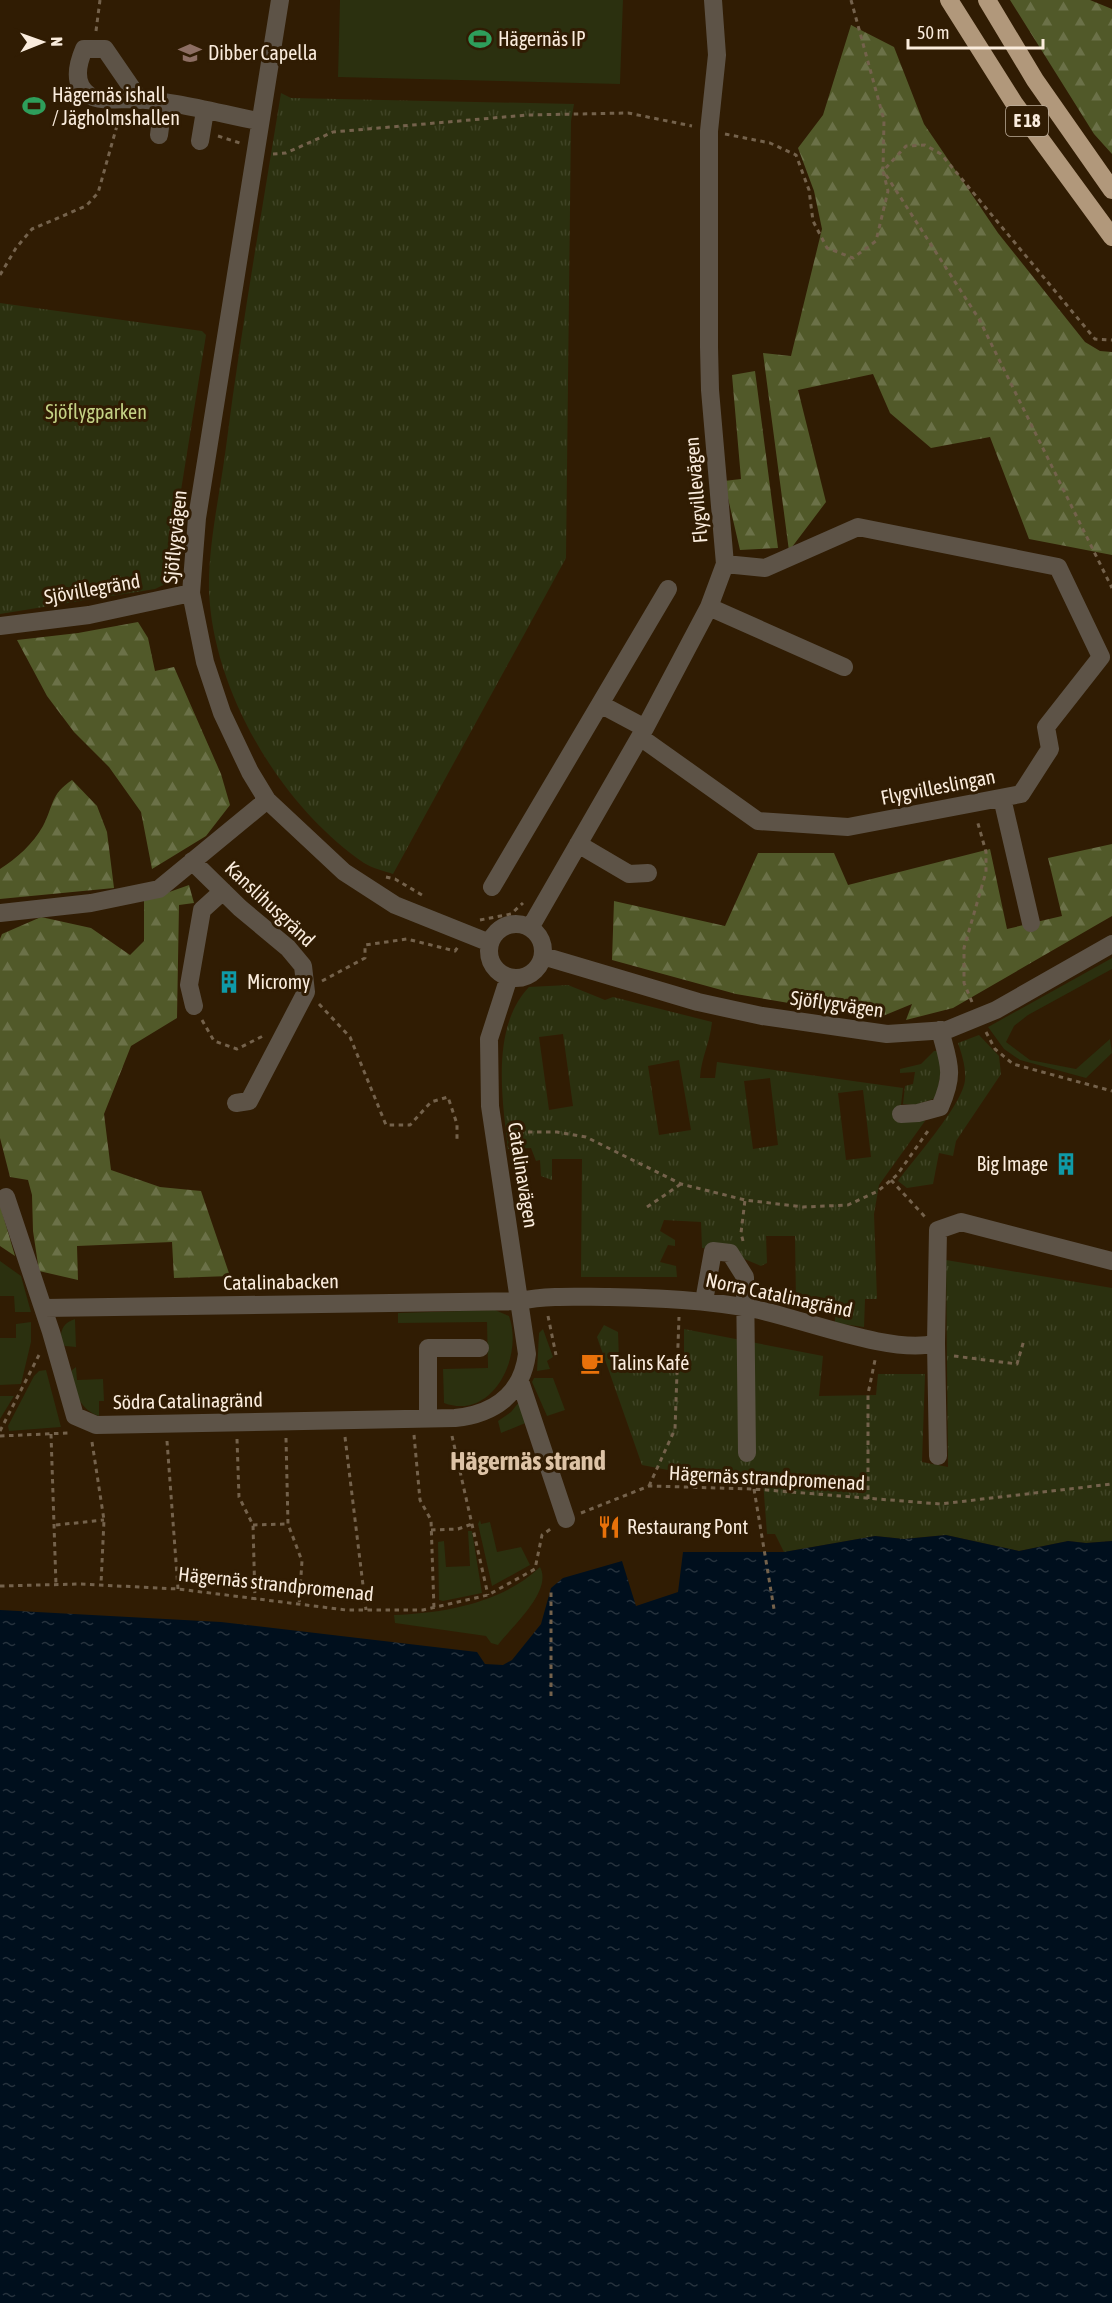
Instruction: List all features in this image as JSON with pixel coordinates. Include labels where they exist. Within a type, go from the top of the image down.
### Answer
[{"type":"highway","name":"E 18","points":[[949,0],[1014,103],[1112,237]]},
{"type":"highway","name":"E 18","points":[[987,0],[1035,80],[1112,190]]},
{"type":"street","name":"Sjöflygvägen","points":[[279,0],[258,121],[197,518],[191,593],[205,662],[222,713],[250,772],[267,800],[344,872],[395,905],[471,927],[490,944]]},
{"type":"street","name":"Flygvillevägen","points":[[530,928],[642,733],[709,607],[725,564],[709,368],[709,131],[717,55],[713,0]]},
{"type":"street","points":[[140,100],[258,121]]},
{"type":"street","points":[[159,135],[163,104]]},
{"type":"street","points":[[200,141],[205,111]]},
{"type":"street","name":"Flygvilleslingan","points":[[600,704],[758,821],[848,827],[1021,794],[1050,748],[1046,727],[1101,657],[1058,567],[858,527],[765,568],[725,564]]},
{"type":"street","points":[[492,888],[669,590]]},
{"type":"street","name":"Sjövillegränd","points":[[0,626],[89,615],[191,593]]},
{"type":"street","points":[[709,607],[844,667]]},
{"type":"street","points":[[1002,798],[1031,923]]},
{"type":"street","name":"Kanslihusgränd","points":[[0,913],[91,903],[159,889],[267,800]]},
{"type":"street","points":[[578,844],[628,874],[648,873]]},
{"type":"street","name":"Kanslihusgränd","points":[[192,861],[288,948],[303,966],[306,992]]},
{"type":"street","points":[[194,1006],[189,985],[202,910],[223,891]]},
{"type":"street","points":[[522,924],[530,928],[541,940],[543,956],[540,964],[526,976],[509,977],[494,966],[490,959],[490,944],[499,930],[506,926],[522,924]]},
{"type":"street","name":"Sjöflygvägen","points":[[543,956],[698,1002],[762,1016],[887,1034],[940,1030],[996,1010],[1112,944]]},
{"type":"street","name":"Catalinavägen","points":[[509,977],[489,1038],[490,1106],[527,1354],[520,1381]]},
{"type":"street","points":[[236,1103],[249,1101],[306,992]]},
{"type":"street","points":[[901,1114],[940,1107],[950,1085],[950,1069],[940,1030]]},
{"type":"street","name":"Södra Catalinagränd","points":[[6,1197],[44,1308],[75,1416],[96,1425],[475,1416],[489,1411],[503,1400],[520,1381]]},
{"type":"street","points":[[938,1456],[936,1250],[938,1230],[961,1222],[1112,1261]]},
{"type":"street","points":[[704,1302],[713,1251],[730,1253],[746,1276],[747,1453]]},
{"type":"street","name":"Norra Catalinagränd","points":[[519,1301],[544,1296],[679,1298],[747,1308],[921,1348],[936,1343]]},
{"type":"street","name":"Catalinabacken","points":[[44,1308],[519,1301]]},
{"type":"street","points":[[420,1419],[428,1348],[480,1348]]},
{"type":"street","points":[[520,1381],[566,1519]]},
{"type":"path","points":[[100,0],[96,31],[106,36]]},
{"type":"path","points":[[722,134],[770,143],[796,155],[809,190],[813,221],[827,248],[854,258],[876,241],[888,191],[883,171],[884,120],[851,0]]},
{"type":"path","points":[[0,275],[16,248],[32,229],[86,206],[98,193],[118,122],[140,100]]},
{"type":"path","points":[[254,151],[286,153],[333,132],[527,115],[628,113],[694,127]]},
{"type":"path","points":[[883,171],[906,146],[925,145],[941,154],[1095,339],[1112,340]]},
{"type":"path","points":[[883,171],[979,319],[1112,588]]},
{"type":"path","points":[[964,983],[964,948],[986,872],[986,852],[971,804]]},
{"type":"path","points":[[377,875],[395,879],[425,896]]},
{"type":"path","points":[[457,1139],[456,1124],[448,1097],[431,1102],[410,1125],[386,1125],[350,1037],[328,1011],[306,992],[329,975],[365,958],[365,945],[407,939],[455,951],[471,927],[511,914],[525,901]]},
{"type":"path","points":[[194,1006],[214,1041],[237,1049],[264,1035],[266,1027]]},
{"type":"path","points":[[978,1017],[994,1049],[1013,1064],[1112,1091]]},
{"type":"path","points":[[494,1132],[557,1132],[586,1137],[681,1184],[745,1200],[803,1207],[848,1206],[878,1191],[891,1180],[929,1129],[935,1108]]},
{"type":"path","points":[[891,1180],[938,1230]]},
{"type":"path","points":[[647,1208],[681,1184]]},
{"type":"path","points":[[741,1233],[745,1200]]},
{"type":"path","points":[[544,1296],[556,1355]]},
{"type":"path","points":[[649,1486],[675,1430],[679,1298]]},
{"type":"path","points":[[0,1431],[51,1332]]},
{"type":"path","points":[[868,1499],[868,1394],[879,1340]]},
{"type":"path","points":[[936,1343],[954,1356],[1017,1364],[1024,1340]]},
{"type":"path","points":[[455,1418],[452,1439],[488,1594]]},
{"type":"path","points":[[420,1419],[420,1500],[431,1520],[434,1610]]},
{"type":"path","points":[[343,1420],[366,1610]]},
{"type":"path","points":[[286,1421],[288,1524],[302,1561],[299,1605]]},
{"type":"path","points":[[0,1436],[80,1433],[89,1422]]},
{"type":"path","points":[[89,1422],[104,1520],[101,1585]]},
{"type":"path","points":[[236,1422],[239,1497],[253,1525],[255,1600]]},
{"type":"path","points":[[166,1424],[178,1589]]},
{"type":"path","points":[[51,1434],[56,1525],[56,1585]]},
{"type":"path","name":"Hägernäs strandpromenad","points":[[0,1586],[101,1585],[178,1589],[299,1605],[366,1610],[434,1610],[488,1594],[535,1569],[542,1535],[566,1519],[649,1486],[754,1489],[940,1504],[1112,1484]]},
{"type":"path","points":[[754,1489],[774,1609]]},
{"type":"path","points":[[56,1525],[104,1520]]},
{"type":"path","points":[[253,1525],[288,1524]]},
{"type":"path","points":[[431,1530],[458,1529],[472,1524]]},
{"type":"path","points":[[551,1588],[551,1696]]},
{"type":"green space","name":"Hägernäs IP","points":[[340,0],[623,0],[620,84],[338,77]]},
{"type":"green space","points":[[1010,0],[1090,0],[1112,9],[1112,154],[1094,134]]},
{"type":"green space","points":[[851,25],[894,47],[924,124],[998,233],[1085,342],[1100,351],[1112,352],[1112,555],[1029,539],[990,437],[931,448],[890,413],[873,374],[798,390],[826,502],[789,551],[763,353],[791,356],[822,229],[814,191],[798,148],[823,115]]},
{"type":"green space","points":[[281,93],[291,98],[574,104],[571,121],[566,558],[393,874],[364,863],[334,839],[305,811],[280,779],[257,744],[238,706],[223,668],[213,629],[209,591],[212,537]]},
{"type":"green space","name":"Sjöflygparken","points":[[0,303],[202,331],[206,335],[173,540],[177,565],[174,580],[155,589],[0,614]]},
{"type":"green space","points":[[755,371],[778,548],[740,550],[724,481],[741,479],[732,375]]},
{"type":"green space","points":[[138,622],[148,638],[155,671],[174,667],[221,774],[230,805],[206,836],[152,869],[141,812],[109,767],[74,732],[47,696],[17,640],[78,633]]},
{"type":"green space","points":[[72,780],[97,806],[107,832],[114,888],[0,899],[0,869],[34,839],[43,826],[56,796]]},
{"type":"green space","points":[[1112,844],[1112,916],[953,1008],[906,1020],[912,1004],[878,1018],[736,994],[612,960],[614,901],[725,926],[758,853],[834,853],[848,885],[990,849],[1007,929],[1062,916],[1048,858]]},
{"type":"green space","points":[[189,885],[194,903],[179,905],[177,1018],[131,1046],[104,1114],[111,1170],[160,1187],[201,1191],[230,1276],[174,1278],[172,1242],[77,1246],[78,1280],[39,1271],[33,1231],[32,1195],[28,1180],[10,1177],[0,1138],[0,939],[2,934],[41,917],[91,928],[130,955],[144,941],[144,901]]},
{"type":"green space","points":[[1112,958],[1112,969],[1028,1015],[1014,1026],[1006,1042],[1030,1060],[1076,1069],[1110,1039],[1112,1053],[1086,1078],[1020,1060],[1004,1049],[988,1027]]},
{"type":"green space","points":[[568,985],[605,1000],[613,997],[712,1022],[700,1078],[715,1078],[717,1062],[903,1088],[899,1122],[925,1121],[879,1185],[874,1214],[877,1299],[865,1299],[864,1327],[835,1323],[835,1300],[796,1300],[795,1236],[766,1236],[767,1263],[761,1266],[721,1249],[702,1248],[701,1222],[664,1220],[660,1231],[675,1240],[675,1246],[668,1245],[660,1262],[676,1266],[677,1277],[581,1277],[582,1159],[552,1159],[552,1180],[541,1176],[540,1160],[536,1161],[531,1148],[508,1149],[502,1086],[504,1042],[517,1003],[529,987]],"holes":[[[563,1034],[573,1106],[549,1110],[539,1037]],[[679,1060],[691,1130],[659,1135],[648,1066]],[[770,1078],[778,1145],[753,1149],[744,1081]],[[863,1090],[871,1157],[846,1160],[838,1093]]]},
{"type":"green space","points":[[979,1035],[999,1056],[1001,1074],[956,1141],[953,1156],[939,1153],[933,1184],[907,1188],[898,1181],[947,1117],[962,1090],[965,1070],[958,1043]]},
{"type":"green space","points":[[934,1051],[939,1051],[942,1066],[936,1098],[915,1105],[903,1104],[905,1086],[913,1084],[915,1072],[900,1073],[900,1069],[921,1064]]},
{"type":"green space","points":[[0,1205],[15,1256],[0,1246]]},
{"type":"green space","points":[[946,1260],[1112,1288],[1112,1541],[1086,1543],[1068,1541],[1019,1551],[946,1535],[904,1539],[875,1536],[784,1552],[775,1534],[767,1534],[763,1481],[675,1483],[673,1471],[642,1465],[597,1337],[604,1325],[618,1332],[619,1360],[684,1361],[684,1329],[823,1356],[819,1396],[876,1395],[878,1374],[925,1374],[922,1462],[948,1467]]},
{"type":"green space","points":[[0,1261],[21,1276],[31,1312],[15,1312],[14,1296],[0,1296]]},
{"type":"green space","points":[[495,1310],[509,1316],[512,1332],[512,1349],[508,1366],[500,1382],[490,1394],[477,1403],[461,1406],[444,1403],[443,1369],[488,1368],[487,1322],[398,1323],[398,1313]]},
{"type":"green space","points":[[75,1319],[76,1347],[65,1346],[61,1342],[62,1331],[65,1325]]},
{"type":"green space","points":[[31,1322],[31,1342],[21,1384],[0,1385],[0,1338],[16,1338],[16,1324]]},
{"type":"green space","points":[[543,1329],[553,1357],[547,1361],[550,1369],[537,1371],[539,1333]]},
{"type":"green space","points":[[76,1367],[77,1380],[103,1379],[104,1401],[99,1401],[99,1416],[87,1409],[78,1398],[72,1377],[72,1370]]},
{"type":"green space","points":[[46,1370],[61,1427],[9,1431],[8,1426],[34,1376],[39,1371]]},
{"type":"green space","points":[[534,1378],[553,1378],[565,1410],[547,1416],[532,1382]]},
{"type":"green space","points":[[0,1396],[14,1396],[0,1419]]},
{"type":"green space","points":[[519,1402],[528,1422],[501,1433],[498,1421],[511,1412]]},
{"type":"green space","points":[[480,1520],[481,1524],[490,1522],[497,1552],[521,1547],[530,1565],[492,1586],[478,1524]]},
{"type":"green space","points":[[468,1531],[472,1531],[482,1593],[439,1600],[438,1542],[444,1541],[446,1567],[470,1566]]},
{"type":"green space","points":[[540,1567],[543,1576],[536,1597],[498,1645],[491,1643],[486,1636],[395,1623],[394,1615],[433,1612],[472,1604],[491,1597],[525,1579]]},
{"type":"water","points":[[946,1535],[1019,1551],[1068,1541],[1086,1543],[1112,1541],[1112,2303],[0,2303],[0,1610],[221,1622],[477,1652],[485,1664],[503,1665],[512,1660],[541,1624],[551,1588],[563,1578],[622,1561],[636,1606],[678,1592],[683,1552],[784,1552],[875,1536],[904,1539]]},
{"type":"place","name":"Hägernäs IP","points":[[480,39]]},
{"type":"place","name":"Dibber Capella","points":[[190,53]]},
{"type":"place","name":"Hägernäs ishall / Jägholmshallen","points":[[34,106]]},
{"type":"place","name":"Micromy","points":[[229,982]]},
{"type":"place","name":"Big Image","points":[[1066,1164]]},
{"type":"place","name":"Talins Kafé","points":[[592,1363]]},
{"type":"place","name":"Restaurang Pont","points":[[609,1527]]},
{"type":"district","name":"Hägernäs strand","points":[[528,1461]]}]
